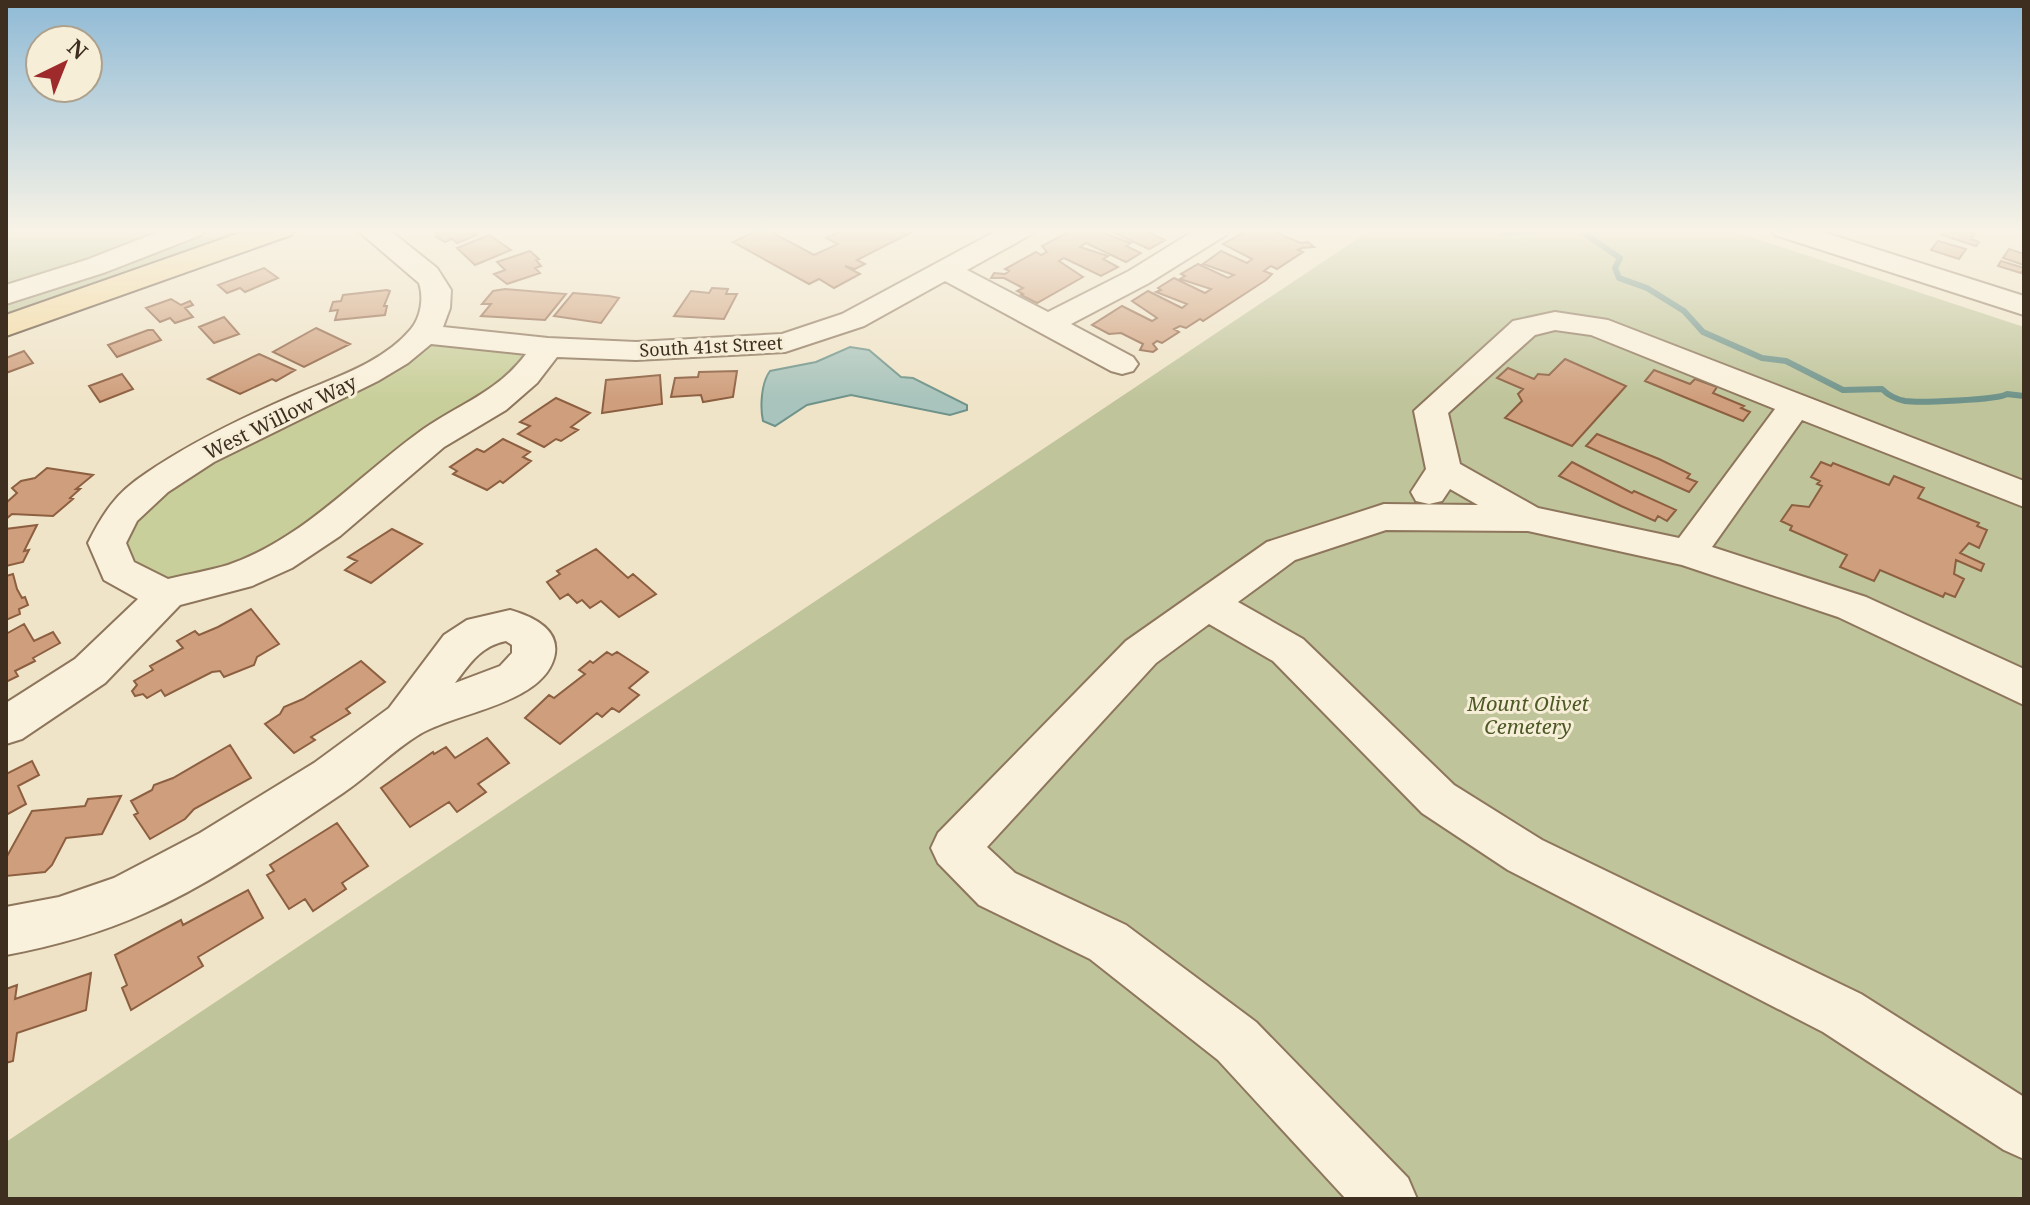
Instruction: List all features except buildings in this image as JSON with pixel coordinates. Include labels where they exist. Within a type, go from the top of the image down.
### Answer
[{"type":"main road","points":[[6,326],[90,285]]},
{"type":"street","points":[[6,295],[36,285]]},
{"type":"street","points":[[424,334],[437,304],[435,285]]},
{"type":"street","name":"South 41st Street","points":[[424,334],[548,347],[636,351],[785,343],[853,320],[918,285]]},
{"type":"street","points":[[975,285],[1122,364]]},
{"type":"street","points":[[1048,324],[1123,285]]},
{"type":"street","points":[[1968,285],[2022,301]]},
{"type":"street","points":[[1411,517],[1444,470],[1431,411],[1524,328],[1555,321],[1597,327],[2024,495]]},
{"type":"street","name":"West Willow Way","points":[[167,594],[137,583],[117,569],[108,554],[107,539],[116,520],[152,484],[242,431],[369,373],[424,334]]},
{"type":"street","points":[[6,726],[90,671],[167,594],[238,576],[278,558],[327,527],[421,447],[494,403],[526,376],[548,347]]},
{"type":"street","points":[[1688,553],[1795,405]]},
{"type":"street","points":[[1444,470],[1528,518]]},
{"type":"street","points":[[1387,1199],[1237,1041],[1108,942],[997,889],[955,848],[1141,652],[1281,551],[1384,517],[1528,518],[1688,553],[1852,607],[2024,688]]},
{"type":"street","points":[[1208,604],[1288,650],[1438,799],[1525,855],[1842,1013],[2024,1130]]},
{"type":"street","points":[[6,931],[59,921],[129,896],[217,848],[318,785],[405,721]]},
{"type":"green space","points":[[6,285],[88,285],[6,314]]},
{"type":"green space","name":"Mount Olivet Cemetery","points":[[1288,285],[1897,285],[2024,327],[2024,1199],[6,1199],[6,1142]]},
{"type":"green space","points":[[432,345],[517,353],[525,357],[512,376],[261,556],[171,581],[132,569],[123,534],[139,513],[185,477]]},
{"type":"water","points":[[850,347],[869,350],[901,377],[913,378],[967,405],[967,410],[950,415],[851,395],[807,405],[775,426],[763,421],[762,395],[770,371],[816,362]]},
{"type":"waterway","points":[[1639,285],[1684,311],[1703,332],[1762,358],[1786,361],[1843,390],[1882,389],[1895,398],[1913,402],[2007,394],[2024,396]]}]
